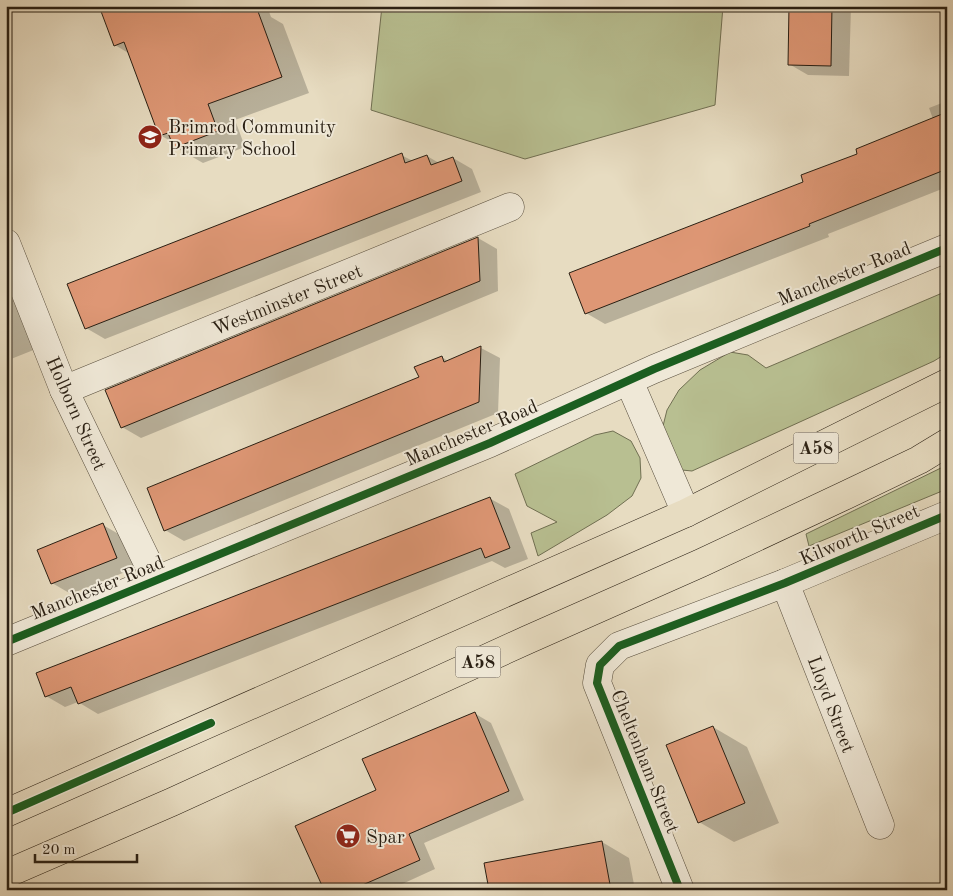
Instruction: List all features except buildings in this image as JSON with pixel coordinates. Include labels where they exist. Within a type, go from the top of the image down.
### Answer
[{"type":"highway","name":"A58","points":[[6,813],[686,513],[947,384]]},
{"type":"highway","name":"A58","points":[[6,874],[163,806],[526,640],[701,563],[919,460],[947,443]]},
{"type":"street","name":"Westminster Street","points":[[64,390],[510,208]]},
{"type":"street","name":"Holborn Street","points":[[6,243],[64,390],[156,580]]},
{"type":"street","name":"Manchester Road","points":[[6,642],[490,443],[629,382],[654,369],[947,248]]},
{"type":"street","points":[[629,382],[686,513]]},
{"type":"street","name":"Kilworth Street","points":[[785,583],[947,515]]},
{"type":"street","name":"Lloyd Street","points":[[785,583],[880,825]]},
{"type":"street","name":"Cheltenham Street","points":[[680,890],[597,683],[600,665],[619,646],[785,583]]},
{"type":"green space","points":[[382,6],[723,6],[715,105],[525,159],[371,110]]},
{"type":"green space","points":[[947,291],[947,353],[934,361],[692,471],[682,470],[663,426],[667,410],[679,390],[700,370],[730,352],[748,355],[766,368]]},
{"type":"green space","points":[[613,431],[631,441],[640,458],[641,478],[632,496],[607,515],[538,556],[531,533],[557,522],[527,506],[515,474],[595,435]]},
{"type":"green space","points":[[947,465],[947,489],[809,546],[806,534]]},
{"type":"cycle path","points":[[6,642],[490,443],[654,369],[947,248]]},
{"type":"cycle path","points":[[680,890],[597,683],[600,665],[619,646],[785,583],[947,515]]},
{"type":"cycle path","points":[[6,813],[211,723]]},
{"type":"place","name":"Brimrod Community Primary School","points":[[150,137]]},
{"type":"place","name":"Spar","points":[[348,836]]}]
